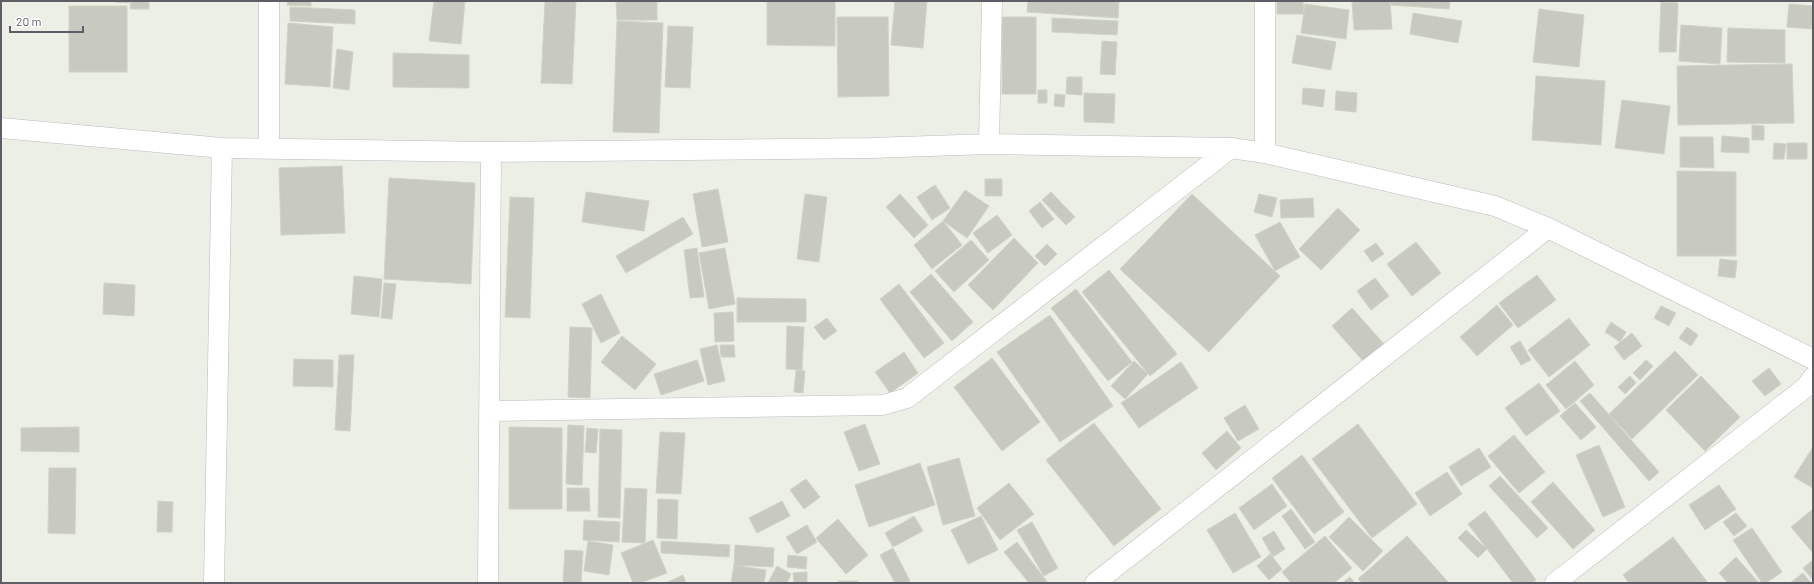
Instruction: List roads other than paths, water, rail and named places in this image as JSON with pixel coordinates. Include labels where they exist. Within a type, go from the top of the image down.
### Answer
[{"type":"street","points":[[269,1],[269,148]]},
{"type":"street","points":[[989,144],[992,1]]},
{"type":"street","points":[[1265,1],[1265,153]]},
{"type":"street","points":[[1,128],[222,148],[491,152],[871,148],[989,144],[1231,148],[1265,153],[1489,204],[1548,228],[1813,359]]},
{"type":"street","points":[[214,583],[222,148]]},
{"type":"street","points":[[488,411],[883,405],[907,398],[1231,148]]},
{"type":"street","points":[[488,583],[491,152]]},
{"type":"street","points":[[1095,583],[1548,228]]},
{"type":"street","points":[[1555,583],[1806,387],[1813,377]]}]
